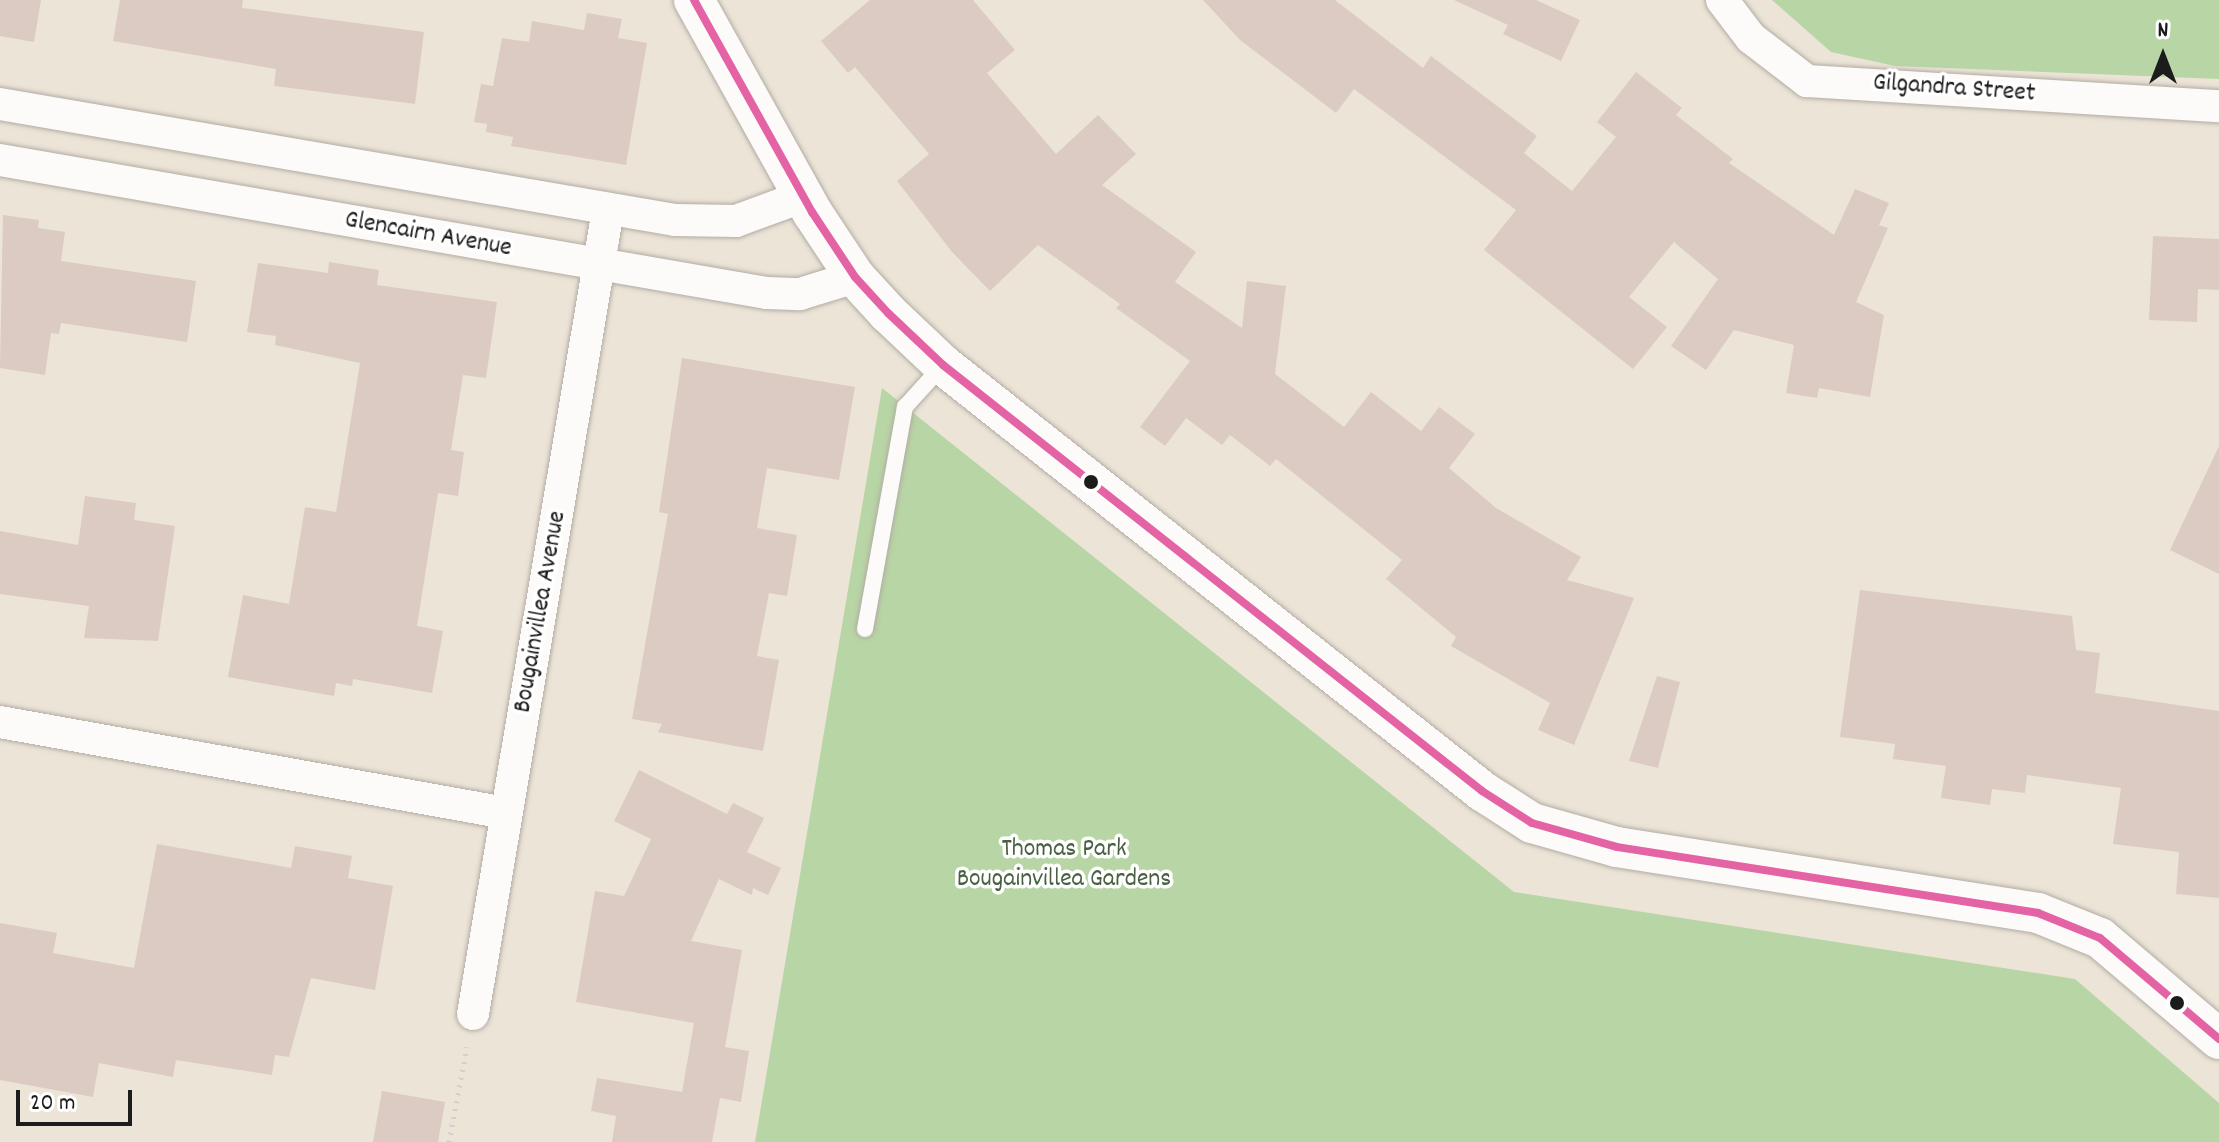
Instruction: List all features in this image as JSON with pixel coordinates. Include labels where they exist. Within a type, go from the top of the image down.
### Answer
[{"type":"street","points":[[694,0],[804,196],[855,277],[943,365],[1482,791],[1532,823],[1659,855],[2038,913],[2100,938],[2219,1039]]},
{"type":"street","name":"Gilgandra Street","points":[[1722,0],[1751,38],[1807,81],[2219,106]]},
{"type":"street","points":[[0,104],[608,210],[729,221],[804,196]]},
{"type":"street","name":"Glencairn Avenue","points":[[0,160],[784,295],[855,277]]},
{"type":"street","name":"Bougainvillea Avenue","points":[[473,1014],[608,210]]},
{"type":"street","points":[[0,722],[506,813]]},
{"type":"lane","points":[[865,629],[905,407],[943,365]]},
{"type":"path","points":[[449,1142],[465,1054]]},
{"type":"green space","points":[[1772,0],[2219,0],[2219,79],[1895,66],[1831,52]]},
{"type":"green space","name":"Thomas Park Bougainvillea Gardens","points":[[882,388],[1514,892],[2075,979],[2219,1103],[2219,1142],[755,1142]]},
{"type":"building","points":[[0,0],[41,0],[34,42],[0,36]]},
{"type":"building","points":[[120,0],[243,0],[242,8],[424,32],[415,104],[274,86],[276,69],[113,41]]},
{"type":"building","points":[[870,0],[973,0],[1015,50],[987,73],[1056,154],[1098,115],[1136,154],[1102,185],[1196,252],[1175,282],[1242,328],[1247,281],[1286,286],[1275,374],[1344,427],[1371,392],[1421,431],[1439,407],[1475,434],[1449,468],[1496,508],[1581,557],[1567,580],[1634,598],[1574,745],[1538,730],[1550,703],[1451,646],[1456,637],[1386,579],[1402,560],[1276,459],[1270,466],[1230,435],[1222,445],[1186,418],[1165,446],[1140,427],[1190,361],[1116,308],[1120,304],[1038,245],[990,291],[952,252],[897,181],[929,154],[855,67],[848,73],[821,41]]},
{"type":"building","points":[[1203,0],[1335,0],[1423,68],[1431,56],[1537,136],[1524,153],[1572,191],[1616,137],[1597,122],[1636,72],[1682,108],[1676,115],[1733,159],[1729,163],[1834,235],[1855,189],[1889,203],[1879,225],[1888,228],[1856,302],[1884,315],[1870,397],[1819,388],[1817,398],[1786,393],[1794,345],[1734,330],[1706,370],[1671,346],[1718,279],[1674,242],[1629,297],[1667,327],[1633,369],[1484,250],[1516,210],[1354,89],[1336,113],[1240,40]]},
{"type":"building","points":[[1454,0],[1536,0],[1580,20],[1561,61],[1503,34],[1508,25]]},
{"type":"building","points":[[587,13],[622,19],[618,38],[647,43],[626,165],[511,146],[513,137],[486,132],[487,124],[474,122],[481,84],[493,86],[502,38],[529,42],[532,21],[584,30]]},
{"type":"building","points":[[3,215],[39,220],[38,228],[65,232],[61,261],[196,281],[187,342],[61,323],[59,334],[51,333],[45,375],[0,368]]},
{"type":"building","points":[[2153,236],[2219,239],[2219,290],[2198,289],[2197,322],[2149,320]]},
{"type":"building","points":[[329,262],[379,270],[377,285],[497,302],[486,378],[463,375],[451,450],[464,452],[458,496],[438,493],[417,626],[443,631],[432,693],[353,679],[352,686],[336,683],[334,696],[228,677],[243,595],[289,604],[305,507],[336,512],[360,363],[275,345],[276,336],[247,332],[258,263],[328,273]]},
{"type":"building","points":[[682,358],[855,387],[839,480],[767,468],[757,528],[797,535],[787,596],[769,593],[757,656],[779,660],[763,751],[658,732],[662,724],[632,719],[668,514],[659,512]]},
{"type":"building","points":[[2219,446],[2219,574],[2170,550]]},
{"type":"building","points":[[85,496],[136,503],[134,520],[175,526],[158,641],[84,638],[89,606],[0,594],[0,531],[78,545]]},
{"type":"building","points":[[1860,590],[2072,616],[2076,650],[2100,653],[2095,693],[2219,711],[2219,898],[2176,894],[2179,852],[2113,844],[2121,788],[2027,775],[2025,793],[1992,789],[1990,805],[1941,798],[1946,766],[1893,759],[1895,744],[1840,737]]},
{"type":"building","points":[[1657,676],[1680,682],[1658,768],[1629,761]]},
{"type":"building","points":[[639,770],[727,814],[733,803],[764,818],[747,852],[781,868],[768,895],[753,888],[752,895],[719,879],[691,941],[742,950],[725,1047],[749,1051],[741,1102],[720,1098],[712,1142],[612,1142],[616,1116],[591,1111],[597,1078],[682,1092],[694,1023],[576,1002],[595,891],[624,896],[651,839],[614,821]]},
{"type":"building","points":[[157,844],[291,868],[295,846],[352,856],[348,878],[393,886],[375,990],[311,978],[289,1057],[275,1055],[272,1075],[176,1060],[173,1077],[99,1063],[93,1097],[0,1080],[0,923],[57,933],[53,953],[134,968]]},
{"type":"building","points":[[382,1091],[445,1102],[438,1142],[373,1142]]},
{"type":"transit line","points":[[694,0],[812,212],[855,277],[888,313],[943,365],[1482,791],[1532,823],[1617,847],[2038,913],[2100,938],[2219,1039]]}]
